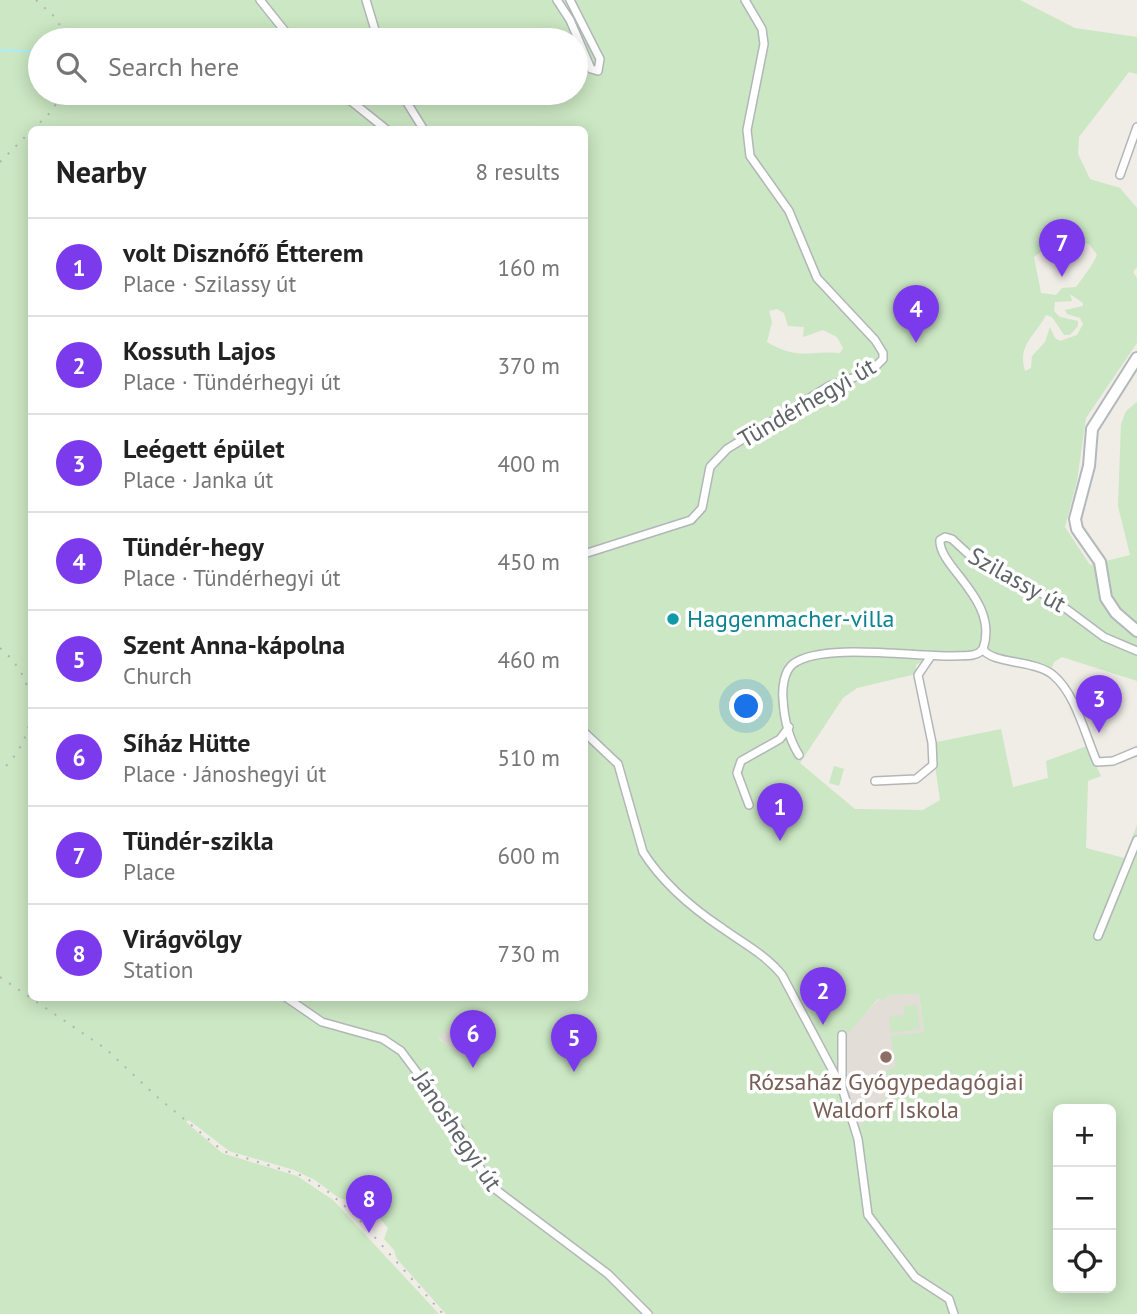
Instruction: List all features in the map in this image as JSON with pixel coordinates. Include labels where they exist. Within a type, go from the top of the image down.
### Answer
[{"type":"street","points":[[260,0],[282,28]]},
{"type":"street","points":[[366,0],[374,28]]},
{"type":"street","points":[[557,0],[573,28]]},
{"type":"street","points":[[570,0],[584,28]]},
{"type":"street","name":"Tündérhegyi út","points":[[588,553],[691,520],[702,508],[710,467],[719,457],[832,385],[870,372],[883,359],[883,353],[875,340],[817,278],[794,220],[750,156],[747,130],[764,44],[762,29],[745,0]]},
{"type":"street","points":[[588,35],[600,59],[598,71],[588,65]]},
{"type":"street","points":[[356,105],[382,126]]},
{"type":"street","points":[[408,105],[422,126]]},
{"type":"street","points":[[1120,175],[1137,127]]},
{"type":"street","points":[[1137,358],[1092,429],[1089,466],[1076,519],[1077,529],[1100,562],[1106,598],[1116,613],[1137,631]]},
{"type":"street","name":"Szilassy út","points":[[983,649],[985,619],[967,584],[940,548],[940,540],[945,537],[978,563],[1054,598],[1104,637],[1137,651]]},
{"type":"street","points":[[799,755],[792,744],[782,692],[788,669],[804,658],[856,651],[932,656],[976,655],[983,649],[989,656],[1042,668],[1052,673],[1074,709],[1097,762],[1113,761],[1137,751]]},
{"type":"street","points":[[875,781],[916,779],[933,765],[932,743],[918,675],[932,656]]},
{"type":"street","points":[[749,804],[737,773],[741,761],[780,739],[789,727]]},
{"type":"street","points":[[588,736],[618,764],[643,852],[649,862],[689,902],[770,961],[782,975],[842,1088],[858,1139],[868,1215],[915,1277],[948,1299],[954,1314]]},
{"type":"street","points":[[1098,936],[1137,840]]},
{"type":"street","name":"Jánoshegyi út","points":[[292,1001],[323,1022],[383,1039],[401,1051],[460,1130],[486,1179],[495,1189],[608,1274],[648,1314]]},
{"type":"street","points":[[842,1035],[842,1088]]},
{"type":"shaded area","name":"Rózsaház Gyógypedagógiai Waldorf Iskola","points":[[919,994],[928,1062],[895,1087],[858,1129],[846,1089],[844,1036],[879,999],[887,995]]},
{"type":"shaded area","points":[[457,1017],[482,1035],[465,1059],[439,1038]]},
{"type":"green space","points":[[0,0],[1020,0],[1075,28],[1137,37],[1137,74],[1129,72],[1079,137],[1078,154],[1090,179],[1120,188],[1137,208],[1137,267],[1133,272],[1137,278],[1137,343],[1086,418],[1077,481],[1065,527],[1090,565],[1130,555],[1118,506],[1121,424],[1126,411],[1137,402],[1137,681],[1062,657],[1054,662],[1050,672],[984,650],[926,659],[916,665],[916,674],[857,688],[843,698],[800,763],[855,809],[923,810],[940,800],[932,743],[1001,729],[1013,787],[1048,778],[1046,761],[1087,746],[1101,776],[1088,781],[1086,848],[1124,858],[1137,825],[1137,1314],[446,1314],[397,1259],[394,1250],[384,1239],[388,1228],[377,1215],[371,1213],[364,1217],[350,1201],[339,1198],[315,1180],[294,1170],[229,1151],[189,1120],[186,1122],[222,1153],[297,1176],[333,1200],[439,1314],[0,1314]],"holes":[[[1065,235],[1090,245],[1097,255],[1076,287],[1062,288],[1056,295],[1041,293],[1034,257],[1051,245],[1054,238]],[[1070,294],[1083,303],[1083,306],[1065,310],[1067,314],[1080,318],[1083,324],[1077,335],[1060,341],[1055,338],[1050,327],[1045,342],[1032,356],[1031,368],[1025,371],[1025,347],[1046,315],[1052,317],[1064,335],[1070,335],[1078,326],[1078,321],[1060,317],[1054,311],[1055,302],[1072,301]],[[777,309],[784,313],[788,326],[804,327],[803,337],[823,330],[837,337],[843,348],[840,353],[796,353],[767,342],[772,322],[769,311]],[[919,994],[924,1032],[891,1036],[896,1066],[886,1071],[887,1082],[895,1087],[858,1128],[846,1089],[845,1037],[878,999],[885,999],[888,995]],[[457,1017],[482,1035],[465,1058],[439,1039]]]},
{"type":"green space","points":[[834,766],[844,769],[839,786],[829,783]]},
{"type":"green space","points":[[917,1005],[920,1029],[891,1033],[889,1017],[904,1015],[904,1006]]},
{"type":"waterway","points":[[0,50],[28,51]]},
{"type":"railway","points":[[36,0],[57,19],[61,28]]},
{"type":"railway","points":[[36,126],[55,105]]},
{"type":"railway","points":[[0,162],[28,134]]},
{"type":"railway","points":[[0,648],[14,662],[28,690]]},
{"type":"railway","points":[[0,772],[23,742],[28,729]]},
{"type":"railway","points":[[0,977],[28,996]]},
{"type":"railway","points":[[35,1001],[106,1049],[156,1096],[223,1151],[300,1175],[326,1190],[355,1215],[443,1314]]},
{"type":"place","name":"Tündér-szikla","points":[[1062,277]]},
{"type":"place","name":"Tündér-hegy","points":[[916,343]]},
{"type":"place","name":"Haggenmacher-villa","points":[[673,619]]},
{"type":"place","name":"Leégett épület","points":[[1099,733]]},
{"type":"place","name":"volt Disznófő Étterem","points":[[780,841]]},
{"type":"place","name":"Kossuth Lajos","points":[[823,1025]]},
{"type":"place","name":"Rózsaház Gyógypedagógiai Waldorf Iskola","points":[[886,1057]]},
{"type":"place","name":"Síház Hütte","points":[[473,1068]]},
{"type":"place","name":"Szent Anna-kápolna","points":[[574,1072]]},
{"type":"place","name":"Virágvölgy","points":[[369,1233]]}]
